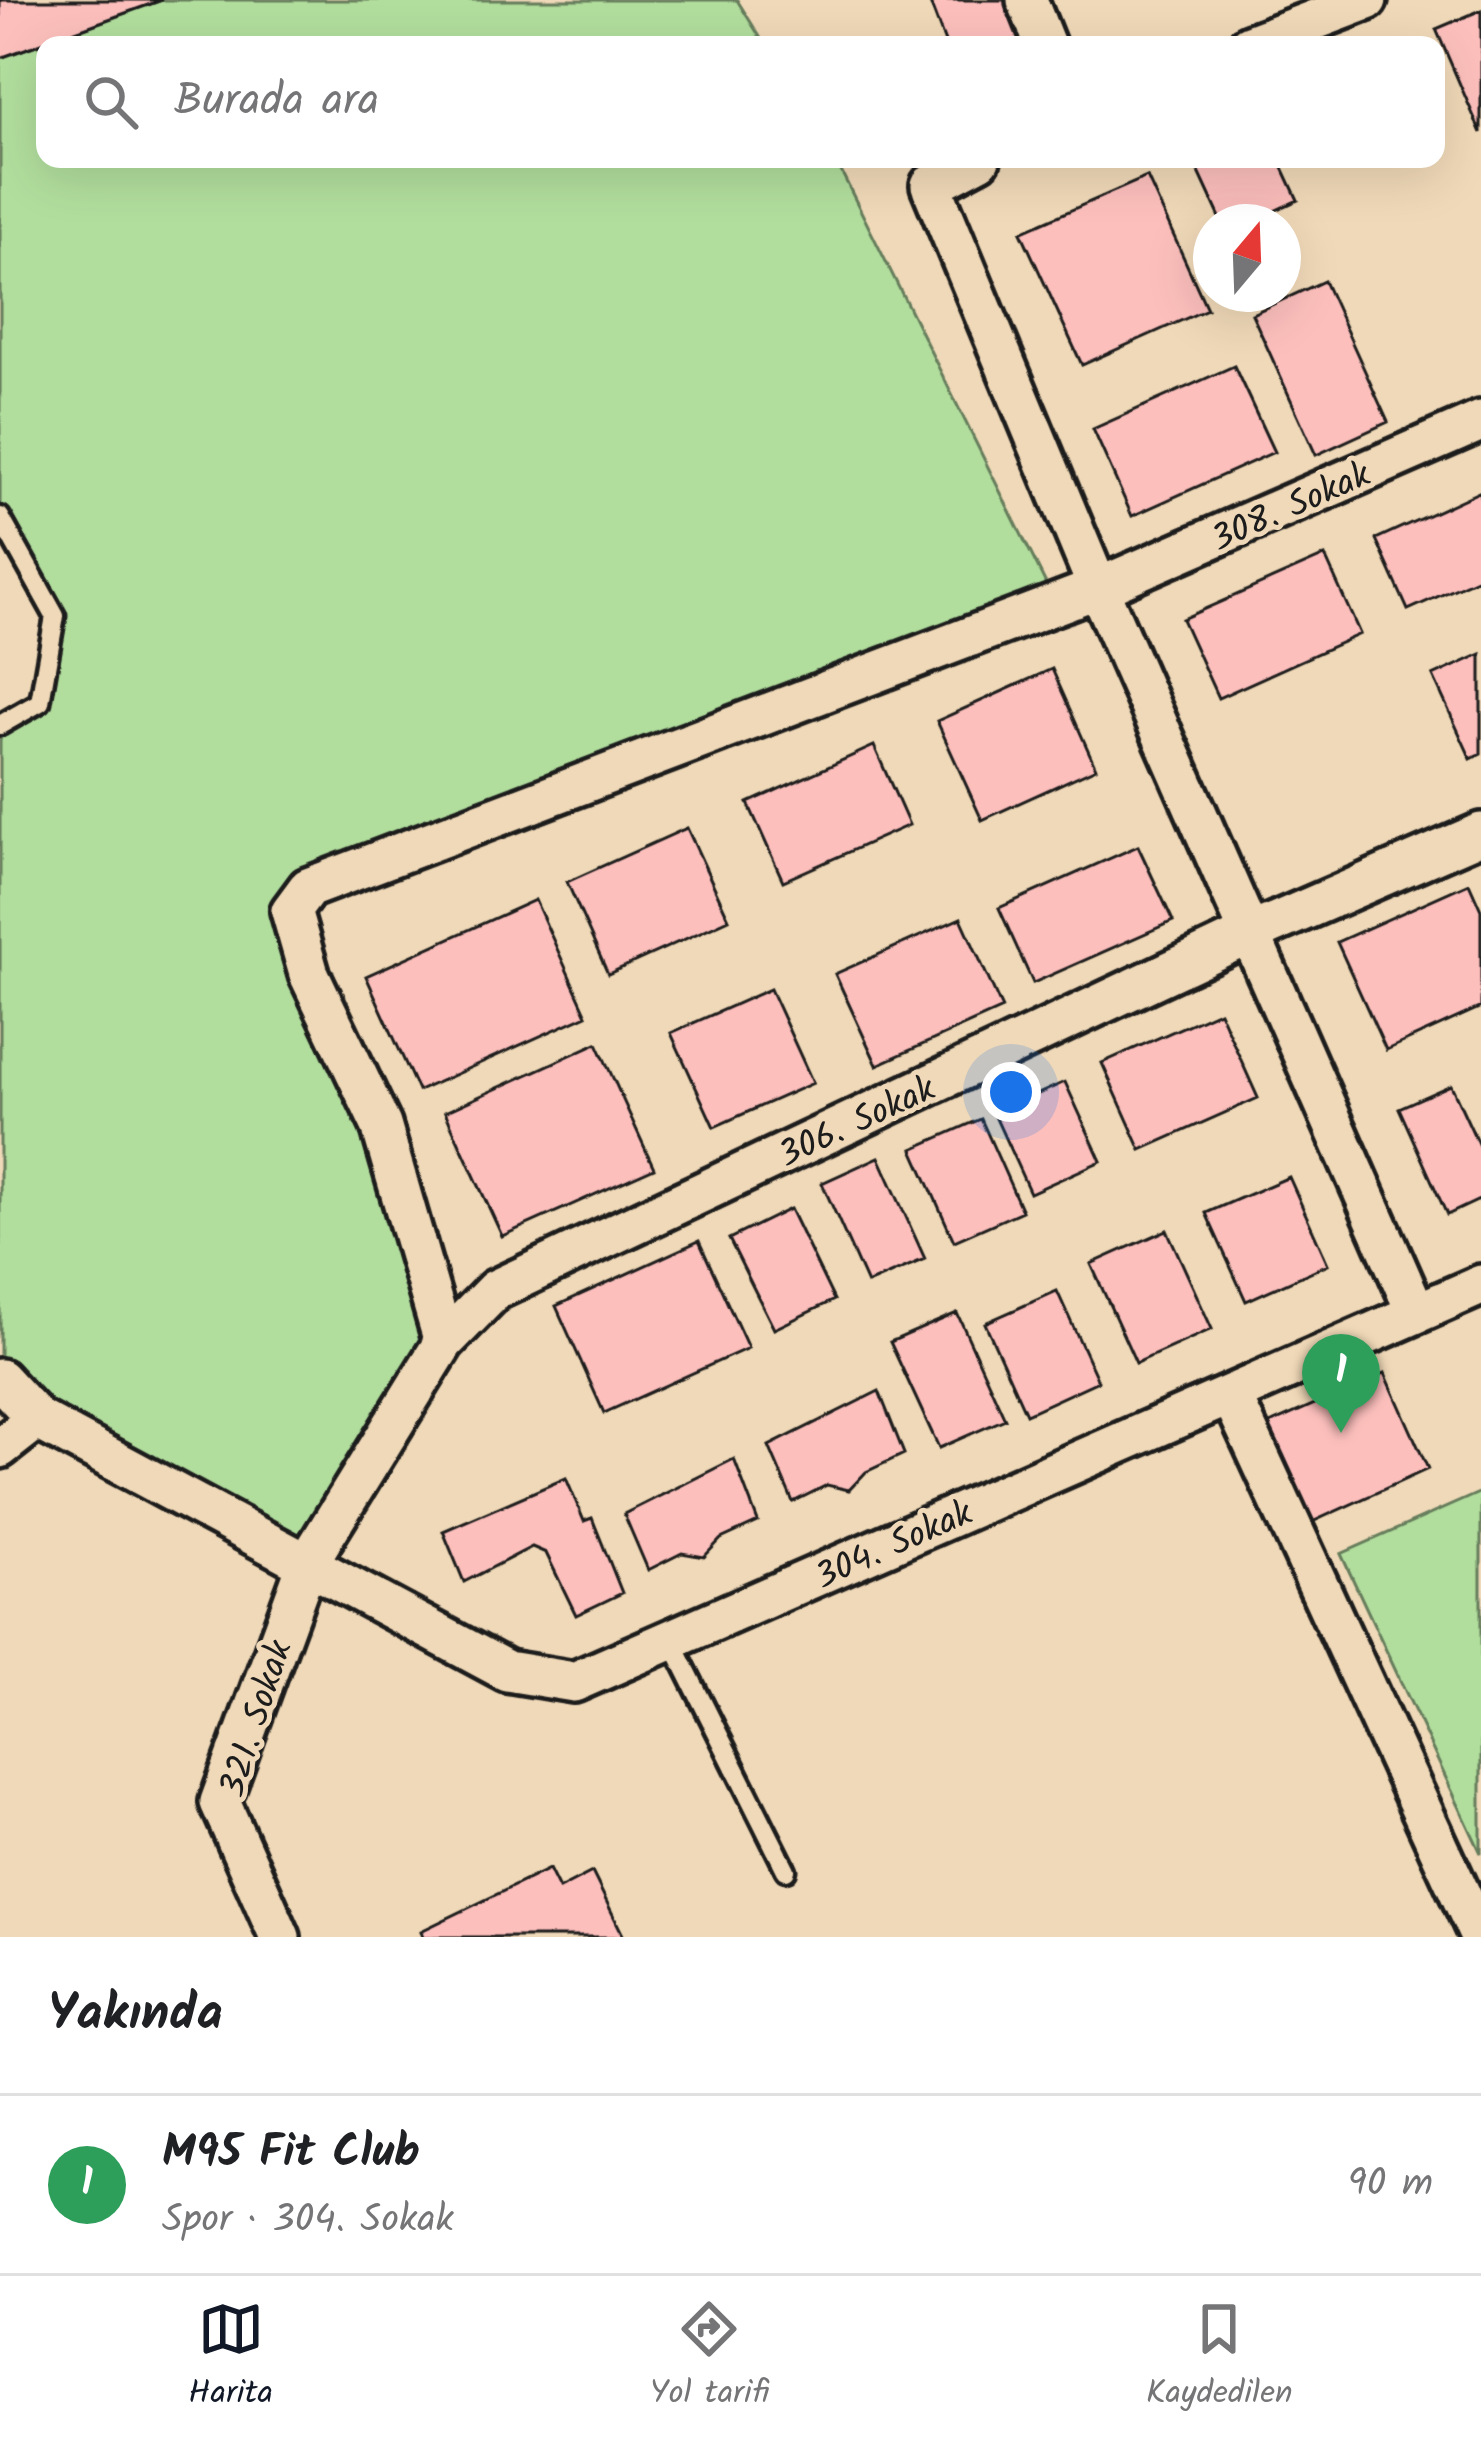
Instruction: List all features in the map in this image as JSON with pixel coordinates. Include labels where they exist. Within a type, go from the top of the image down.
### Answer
[{"type":"street","points":[[1027,0],[1041,36]]},
{"type":"street","points":[[1273,36],[1367,0]]},
{"type":"street","points":[[963,168],[931,185],[1098,589],[1416,1312]]},
{"type":"street","name":"308. Sokak","points":[[444,1342],[381,1125],[309,974],[291,911],[308,888],[1098,589],[1481,421]]},
{"type":"street","name":"306. Sokak","points":[[307,1564],[444,1342],[495,1290],[1249,934],[1481,833]]},
{"type":"street","name":"304. Sokak","points":[[0,1379],[37,1419],[508,1671],[574,1682],[1481,1285]]},
{"type":"street","points":[[1232,1395],[1480,1937]]},
{"type":"street","points":[[0,1448],[37,1419]]},
{"type":"street","name":"321. Sokak","points":[[280,1937],[220,1802],[307,1564]]},
{"type":"lane","points":[[0,517],[55,616],[40,702],[0,725]]},
{"type":"lane","points":[[670,1640],[786,1870]]},
{"type":"green space","points":[[162,0],[737,0],[759,36],[61,36]]},
{"type":"green space","points":[[36,45],[36,168],[839,168],[1056,604],[291,912],[444,1342],[307,1564],[37,1419],[0,1362],[0,725],[40,701],[55,616],[0,509],[0,58]]},
{"type":"green space","points":[[1481,1492],[1481,1853],[1341,1554]]},
{"type":"building","points":[[0,0],[162,0],[61,36],[36,36],[36,45],[0,58]]},
{"type":"building","points":[[929,0],[1013,0],[1026,36],[943,36]]},
{"type":"building","points":[[1481,10],[1481,133],[1445,50],[1445,36],[1439,36],[1436,29]]},
{"type":"building","points":[[1197,168],[1283,168],[1298,200],[1214,204]]},
{"type":"building","points":[[1147,177],[1193,278],[1193,312],[1200,312],[1082,365],[1021,232]]},
{"type":"building","points":[[1324,281],[1388,422],[1316,455],[1252,314],[1301,312],[1301,292]]},
{"type":"building","points":[[1234,366],[1274,452],[1132,516],[1093,429]]},
{"type":"building","points":[[1481,491],[1481,577],[1408,610],[1376,539]]},
{"type":"building","points":[[1325,556],[1360,634],[1218,698],[1182,619]]},
{"type":"building","points":[[1481,654],[1481,754],[1471,759],[1433,676]]},
{"type":"building","points":[[1052,669],[1096,768],[982,820],[937,721]]},
{"type":"building","points":[[874,746],[909,825],[783,881],[748,803]]},
{"type":"building","points":[[687,828],[729,919],[608,974],[567,882]]},
{"type":"building","points":[[1138,846],[1173,921],[1033,983],[999,908]]},
{"type":"building","points":[[1469,883],[1481,910],[1481,1007],[1386,1050],[1337,942]]},
{"type":"building","points":[[535,900],[587,1015],[418,1091],[366,976]]},
{"type":"building","points":[[961,918],[1002,1009],[877,1065],[835,974]]},
{"type":"building","points":[[770,989],[813,1083],[714,1127],[671,1033]]},
{"type":"building","points":[[1219,1011],[1258,1098],[1141,1150],[1102,1063]]},
{"type":"building","points":[[597,1043],[654,1168],[502,1236],[445,1112]]},
{"type":"building","points":[[1065,1082],[1101,1161],[1030,1193],[994,1114]]},
{"type":"building","points":[[1451,1085],[1481,1150],[1481,1199],[1447,1215],[1399,1108]]},
{"type":"building","points":[[981,1119],[1022,1211],[954,1241],[913,1149]]},
{"type":"building","points":[[879,1157],[925,1259],[867,1284],[822,1183]]},
{"type":"building","points":[[1289,1177],[1328,1264],[1246,1301],[1206,1213]]},
{"type":"building","points":[[790,1209],[834,1300],[774,1329],[729,1239]]},
{"type":"building","points":[[1167,1230],[1212,1329],[1136,1363],[1091,1264]]},
{"type":"building","points":[[699,1241],[748,1348],[604,1413],[556,1306]]},
{"type":"building","points":[[1057,1291],[1098,1381],[1026,1414],[985,1323]]},
{"type":"building","points":[[957,1313],[1005,1419],[939,1448],[890,1342]]},
{"type":"building","points":[[1385,1373],[1428,1469],[1299,1528],[1254,1431]]},
{"type":"building","points":[[879,1391],[904,1454],[866,1472],[849,1490],[827,1485],[793,1502],[769,1446]]},
{"type":"building","points":[[734,1459],[758,1522],[721,1539],[704,1557],[682,1553],[648,1570],[624,1514]]},
{"type":"building","points":[[566,1478],[584,1521],[592,1518],[622,1593],[576,1615],[546,1553],[532,1547],[464,1582],[443,1531]]},
{"type":"building","points":[[549,1869],[559,1889],[592,1872],[624,1937],[423,1937],[421,1931]]},
{"type":"place","name":"M95 Fit Club","points":[[1341,1433]]}]
